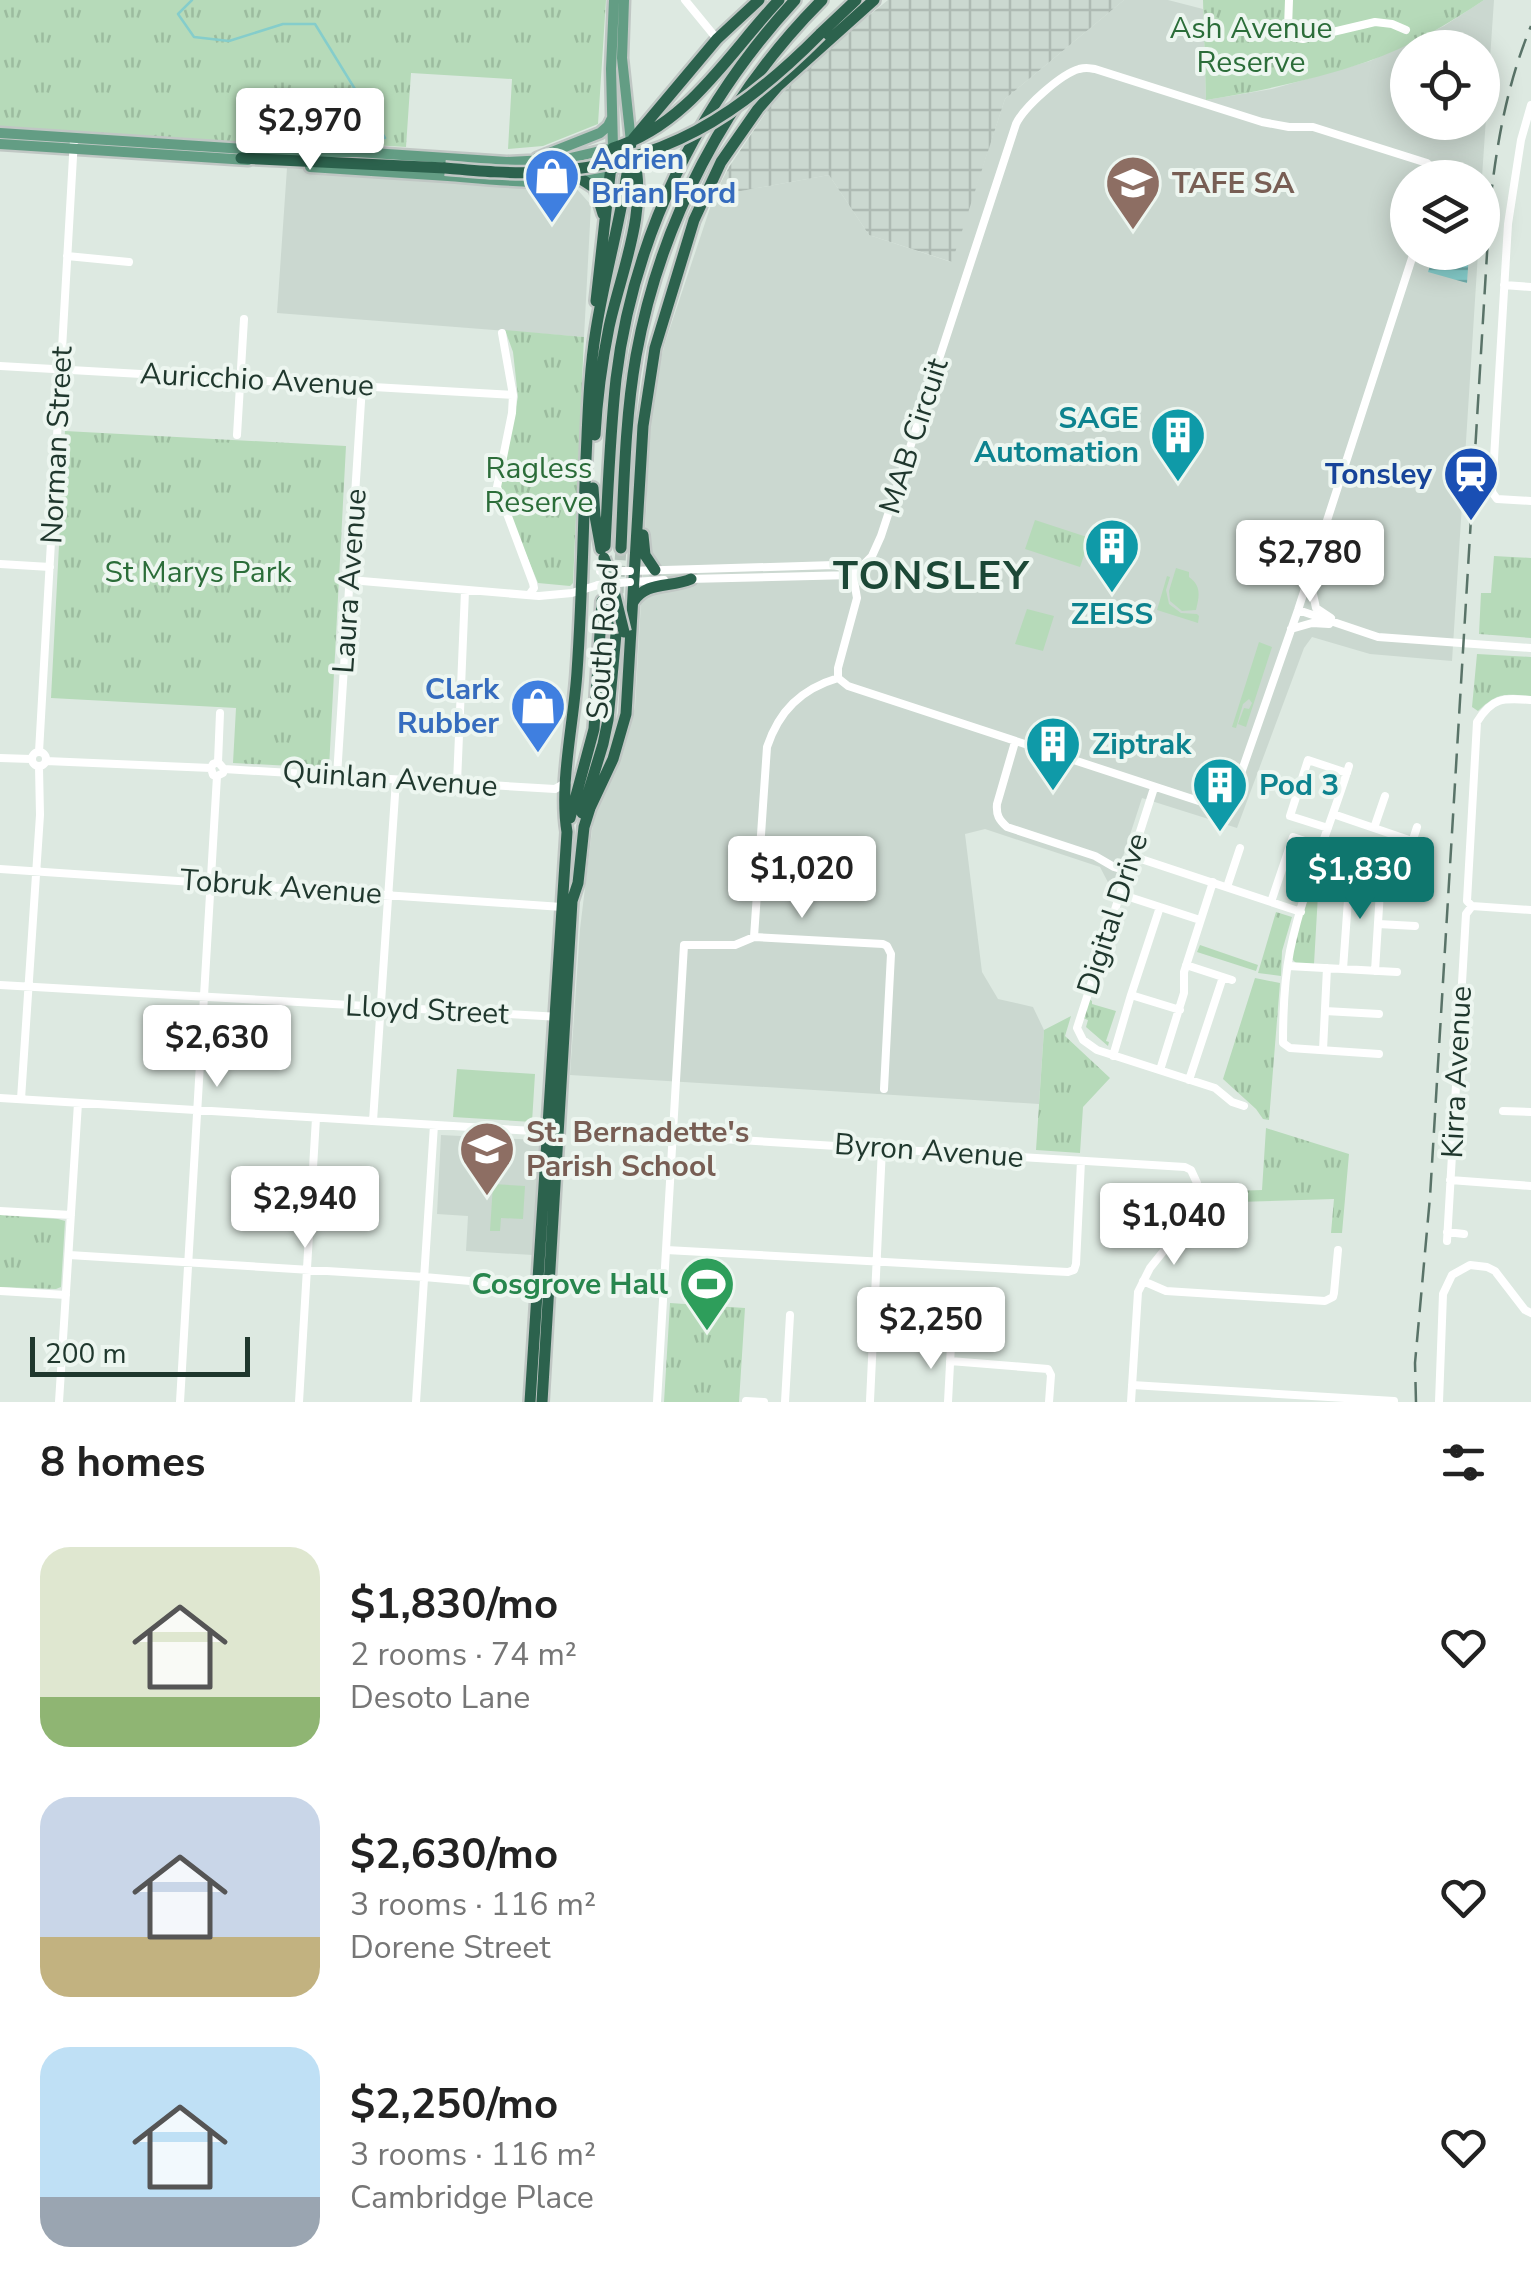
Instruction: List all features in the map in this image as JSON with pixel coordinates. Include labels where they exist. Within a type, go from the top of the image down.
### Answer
[{"type":"highway","points":[[630,144],[717,40],[759,0]]},
{"type":"highway","points":[[613,141],[630,144],[688,103],[779,0]]},
{"type":"highway","points":[[605,546],[616,380],[626,318],[645,250],[691,145],[726,85],[794,0]]},
{"type":"highway","points":[[621,548],[636,356],[651,294],[681,208],[728,120],[776,52],[822,0]]},
{"type":"highway","points":[[240,158],[521,173],[602,164],[654,150],[702,128],[744,102],[780,74],[856,0]]},
{"type":"highway","name":"South Road","points":[[567,904],[578,883],[587,817],[623,730],[630,675],[632,576],[643,426],[655,348],[682,255],[704,196],[733,142],[778,86],[874,0]]},
{"type":"highway","points":[[655,348],[667,285],[684,231],[728,120]]},
{"type":"highway","name":"South Road","points":[[542,1402],[543,1287],[567,904],[567,781],[576,702],[598,282],[613,141]]},
{"type":"highway","points":[[630,144],[637,169],[638,202],[609,326],[600,384],[592,498],[630,675]]},
{"type":"highway","name":"South Road","points":[[596,330],[630,144]]},
{"type":"highway","points":[[581,179],[593,185],[599,196],[604,228]]},
{"type":"highway","points":[[637,522],[645,554],[655,570]]},
{"type":"highway","points":[[633,602],[644,590],[691,579]]},
{"type":"highway","points":[[567,832],[594,729],[602,601]]},
{"type":"highway","points":[[567,904],[579,824],[608,720],[621,628]]},
{"type":"highway","name":"South Road","points":[[530,1402],[543,1287]]},
{"type":"main road","points":[[0,144],[357,152],[526,162],[566,159],[613,141],[614,0]]},
{"type":"main road","points":[[0,133],[74,144],[410,174],[530,181],[597,176],[623,160],[630,144],[622,58],[624,0]]},
{"type":"main road","points":[[526,162],[600,133],[612,116]]},
{"type":"street","points":[[685,0],[717,40]]},
{"type":"street","points":[[1290,0],[1288,28],[1292,38],[1303,39],[1375,22],[1406,30]]},
{"type":"street","name":"MAB Circuit","points":[[853,575],[872,556],[881,536],[1020,114],[1074,70],[1095,69],[1262,122],[1313,128],[1416,160]]},
{"type":"street","points":[[1531,106],[1508,224],[1492,492],[1501,500],[1531,502]]},
{"type":"street","name":"Norman Street","points":[[39,762],[33,755],[40,752],[74,144]]},
{"type":"street","points":[[67,256],[129,262]]},
{"type":"street","points":[[838,678],[848,686],[1154,788],[1217,807],[1226,806],[1232,799],[1292,629],[1408,270]]},
{"type":"street","points":[[1504,285],[1531,287]]},
{"type":"street","points":[[238,435],[244,319]]},
{"type":"street","points":[[502,332],[513,395],[496,487],[534,583],[529,595]]},
{"type":"street","name":"Auricchio Avenue","points":[[0,366],[513,395]]},
{"type":"street","name":"Laura Avenue","points":[[337,776],[362,386]]},
{"type":"street","points":[[0,564],[50,567]]},
{"type":"street","points":[[632,576],[655,570],[846,568],[853,575],[857,598],[838,678]]},
{"type":"street","points":[[582,572],[691,579],[853,575]]},
{"type":"street","points":[[350,580],[550,596],[598,585],[607,575]]},
{"type":"street","points":[[1309,576],[1316,608],[1338,624]]},
{"type":"street","points":[[457,783],[466,591]]},
{"type":"street","points":[[1298,610],[1378,637],[1531,648]]},
{"type":"street","points":[[1292,629],[1312,623],[1338,624]]},
{"type":"street","points":[[754,937],[767,747],[778,720],[793,702],[812,688],[838,678]]},
{"type":"street","name":"Kirra Avenue","points":[[1464,1234],[1447,1237],[1466,914],[1470,904],[1477,722],[1494,702],[1506,698],[1531,700]]},
{"type":"street","points":[[180,1402],[220,713]]},
{"type":"street","points":[[1016,742],[997,804],[999,820],[1007,827],[1095,856],[1127,871]]},
{"type":"street","name":"Quinlan Avenue","points":[[0,758],[555,790]]},
{"type":"street","points":[[1328,828],[1290,816],[1308,760],[1348,770],[1300,912],[1288,966],[1283,1044],[1290,1048],[1380,1054]]},
{"type":"street","points":[[21,1100],[40,815],[39,762]]},
{"type":"street","points":[[373,1121],[396,780]]},
{"type":"street","points":[[566,801],[555,790],[567,781]]},
{"type":"street","name":"Digital Drive","points":[[1114,1056],[1089,1046],[1077,1028],[1154,788]]},
{"type":"street","points":[[1374,828],[1385,796]]},
{"type":"street","points":[[1333,814],[1412,841]]},
{"type":"street","points":[[1406,876],[1406,858],[1418,827]]},
{"type":"street","points":[[1272,902],[1293,837],[1322,847]]},
{"type":"street","points":[[1228,887],[1240,848]]},
{"type":"street","points":[[1132,856],[1300,912]]},
{"type":"street","points":[[1315,868],[1419,878],[1423,890]]},
{"type":"street","name":"Tobruk Avenue","points":[[0,869],[567,904]]},
{"type":"street","points":[[1344,969],[1350,872]]},
{"type":"street","points":[[1375,971],[1382,875]]},
{"type":"street","points":[[1160,1070],[1184,994],[1184,972],[1213,882]]},
{"type":"street","points":[[1120,894],[1200,920]]},
{"type":"street","points":[[1470,904],[1531,910]]},
{"type":"street","points":[[1160,907],[1114,1056],[1215,1088],[1244,1106]]},
{"type":"street","points":[[1378,924],[1415,926]]},
{"type":"street","points":[[657,1402],[684,945],[734,945],[754,937],[887,946],[891,954],[884,1088]]},
{"type":"street","points":[[1186,965],[1227,978],[1189,1080]]},
{"type":"street","points":[[1288,966],[1397,972]]},
{"type":"street","points":[[1323,1050],[1327,968]]},
{"type":"street","name":"Lloyd Street","points":[[0,984],[559,1017]]},
{"type":"street","points":[[1132,994],[1180,1010]]},
{"type":"street","points":[[1325,1011],[1379,1014]]},
{"type":"street","points":[[0,1098],[552,1132]]},
{"type":"street","points":[[58,1402],[78,1103]]},
{"type":"street","points":[[1503,1111],[1531,1112]]},
{"type":"street","points":[[300,1402],[316,1118]]},
{"type":"street","points":[[416,1402],[434,1125]]},
{"type":"street","name":"Byron Avenue","points":[[672,1136],[1185,1167],[1195,1174],[1196,1203],[1190,1218],[1143,1281]]},
{"type":"street","points":[[870,1402],[882,1148]]},
{"type":"street","points":[[666,1250],[1068,1272],[1074,1270],[1082,1160]]},
{"type":"street","name":"Kirra Avenue","points":[[1450,1180],[1531,1186]]},
{"type":"street","points":[[0,1212],[71,1215]]},
{"type":"street","points":[[1131,1402],[1138,1292],[1143,1281],[1166,1292],[1325,1301],[1333,1297],[1338,1250]]},
{"type":"street","points":[[68,1255],[543,1287]]},
{"type":"street","points":[[1439,1402],[1443,1294],[1452,1276],[1470,1265],[1488,1267],[1531,1313]]},
{"type":"street","points":[[0,1292],[66,1295]]},
{"type":"street","points":[[785,1402],[790,1315]]},
{"type":"street","points":[[948,1402],[951,1345]]},
{"type":"street","points":[[950,1361],[1048,1369],[1049,1402]]},
{"type":"street","points":[[1132,1384],[1394,1401]]},
{"type":"street","points":[[746,1401],[764,1402]]},
{"type":"shaded area","points":[[888,0],[1124,0],[1005,99],[952,262],[869,235],[829,175],[714,196],[771,105],[818,57]]},
{"type":"shaded area","points":[[1124,0],[1168,0],[1203,9],[1206,100],[1272,89],[1390,52],[1390,140],[1485,140],[1483,160],[1390,160],[1390,270],[1477,270],[1452,661],[1370,654],[1312,637],[1304,648],[1237,828],[1142,798],[1112,890],[1100,867],[985,829],[965,834],[982,972],[998,999],[1033,1007],[1044,1030],[1039,1104],[570,1075],[580,929],[594,814],[623,752],[635,707],[647,497],[645,467],[652,394],[714,196],[829,175],[869,235],[951,262],[1005,99]]},
{"type":"shaded area","points":[[1484,0],[1494,0],[1492,30],[1436,30]]},
{"type":"shaded area","points":[[287,168],[576,188],[591,205],[584,337],[277,313]]},
{"type":"shaded area","name":"St. Bernadette's Parish School","points":[[441,1135],[539,1140],[533,1255],[466,1251],[468,1216],[437,1214]]},
{"type":"green space","points":[[0,0],[606,0],[598,124],[543,146],[508,149],[512,79],[411,73],[406,147],[356,144],[259,150],[0,133]]},
{"type":"green space","name":"Ash Avenue Reserve","points":[[1203,0],[1484,0],[1435,30],[1390,30],[1390,53],[1366,62],[1287,84],[1206,100]]},
{"type":"green space","name":"Ragless Reserve","points":[[505,330],[584,337],[570,586],[538,583],[501,494],[518,397],[513,352]]},
{"type":"green space","name":"St Marys Park","points":[[65,431],[346,446],[329,768],[233,763],[236,708],[51,698]]},
{"type":"green space","points":[[1035,520],[1090,538],[1080,567],[1025,549]]},
{"type":"green space","points":[[1494,556],[1531,558],[1531,638],[1479,634],[1481,593],[1491,593]]},
{"type":"green space","points":[[1176,568],[1189,572],[1198,588],[1196,610],[1182,611],[1170,601]]},
{"type":"green space","points":[[1167,576],[1169,604],[1181,613],[1197,614],[1198,623],[1157,610]]},
{"type":"green space","points":[[1027,609],[1054,616],[1043,651],[1015,644]]},
{"type":"green space","points":[[1259,642],[1272,647],[1246,727],[1238,724],[1244,708],[1249,709],[1252,703],[1249,699],[1243,704],[1236,728],[1232,727]]},
{"type":"green space","points":[[1477,654],[1531,657],[1531,696],[1502,696],[1478,711],[1472,707]]},
{"type":"green space","points":[[1319,877],[1314,964],[1296,963],[1290,957],[1291,950],[1315,878]]},
{"type":"green space","points":[[1276,912],[1292,917],[1282,951],[1281,976],[1258,973]]},
{"type":"green space","points":[[1200,945],[1258,965],[1256,971],[1197,952]]},
{"type":"green space","points":[[1255,978],[1280,983],[1269,1120],[1263,1119],[1223,1079]]},
{"type":"green space","points":[[1089,999],[1092,1004],[1116,1011],[1106,1041],[1108,1046],[1086,1027],[1088,1020],[1083,1018]]},
{"type":"green space","points":[[1071,1016],[1065,1036],[1110,1078],[1083,1107],[1080,1153],[1036,1150],[1044,1030]]},
{"type":"green space","points":[[457,1069],[535,1074],[532,1122],[453,1117]]},
{"type":"green space","points":[[1266,1128],[1349,1154],[1342,1233],[1331,1233],[1334,1199],[1203,1203],[1204,1192],[1262,1190]]},
{"type":"green space","points":[[493,1184],[525,1186],[523,1219],[501,1218],[500,1231],[490,1231]]},
{"type":"green space","points":[[0,1215],[65,1221],[61,1287],[0,1287]]},
{"type":"green space","points":[[670,1303],[745,1308],[739,1402],[664,1402]]},
{"type":"water","points":[[1468,270],[1467,283],[1428,272]]},
{"type":"waterway","points":[[192,0],[178,14],[194,37],[229,41],[283,24],[315,24],[385,138]]},
{"type":"tunnel","points":[[618,593],[621,548]]},
{"type":"railway","points":[[1416,1402],[1415,1363],[1430,1197],[1490,204],[1504,113],[1531,26]]},
{"type":"place","name":"Adrien Brian Ford","points":[[552,225]]},
{"type":"place","name":"TAFE SA","points":[[1133,232]]},
{"type":"place","name":"SAGE Automation","points":[[1178,484]]},
{"type":"place","name":"Tonsley","points":[[1471,523]]},
{"type":"place","name":"ZEISS","points":[[1112,595]]},
{"type":"place","name":"Clark Rubber","points":[[538,755]]},
{"type":"place","name":"Ziptrak","points":[[1053,793]]},
{"type":"place","name":"Pod 3","points":[[1220,834]]},
{"type":"place","name":"St. Bernadette's Parish School","points":[[487,1198]]},
{"type":"place","name":"Cosgrove Hall","points":[[707,1333]]},
{"type":"district","name":"TONSLEY","points":[[932,576]]}]
